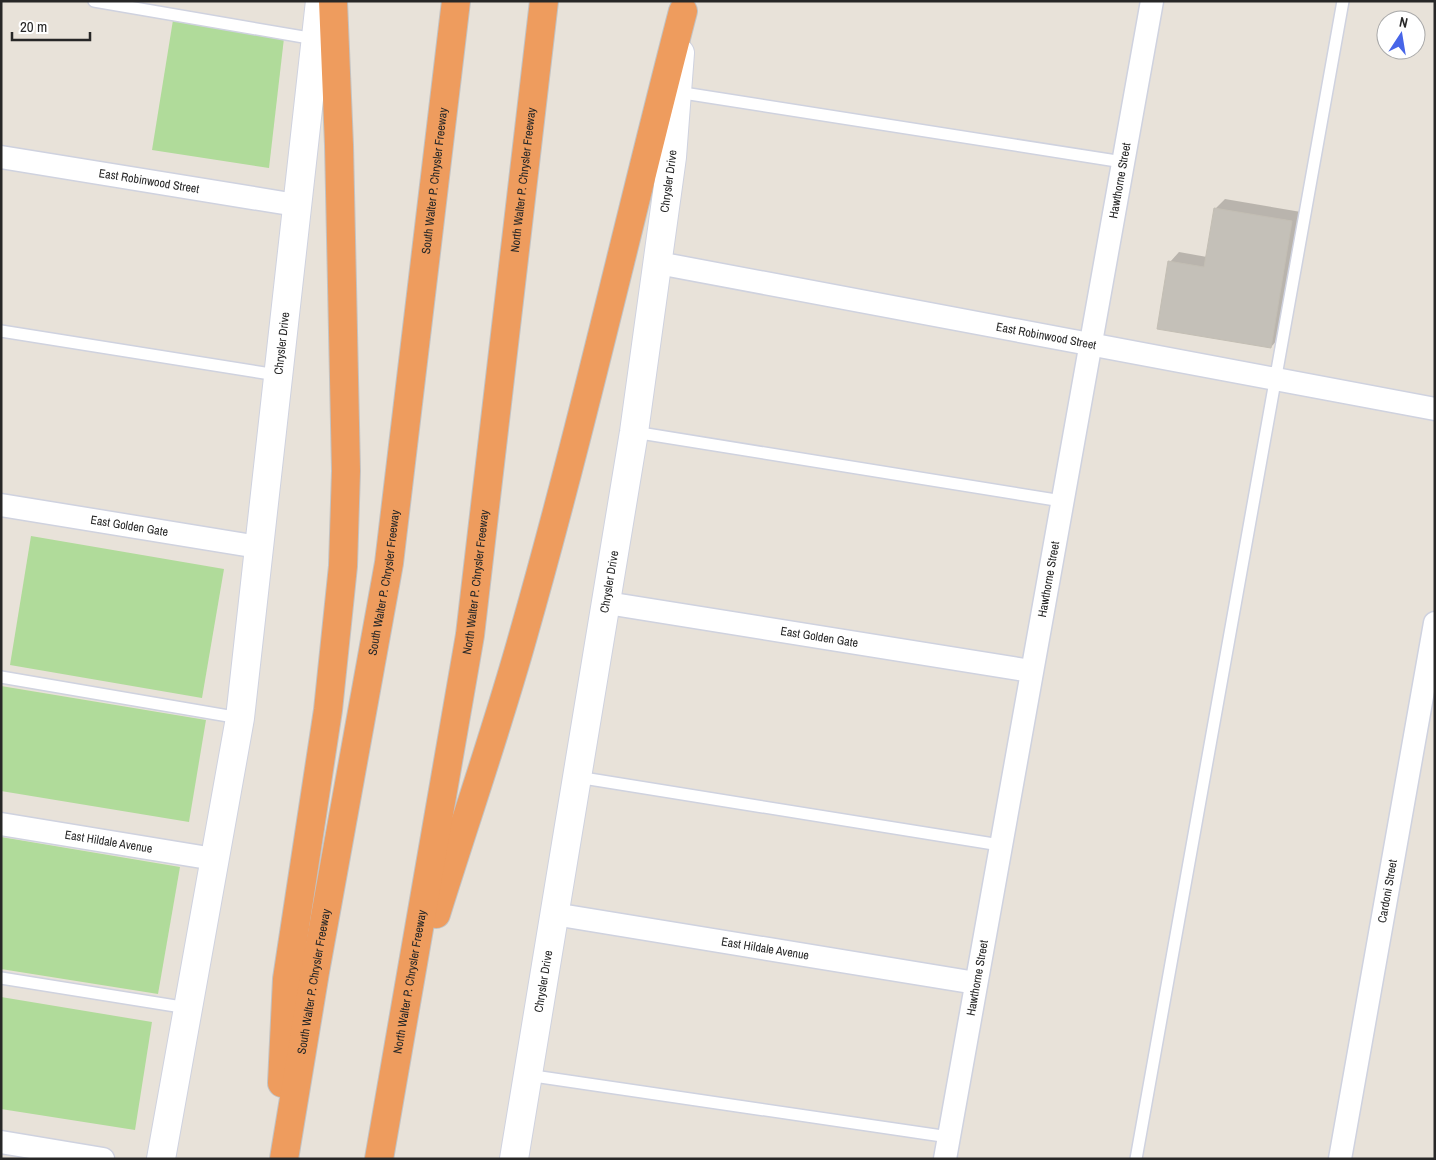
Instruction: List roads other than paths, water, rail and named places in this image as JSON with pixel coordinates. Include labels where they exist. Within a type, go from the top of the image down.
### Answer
[{"type":"highway","points":[[278,1159],[287,980],[328,710],[343,566],[346,426],[340,145],[334,1]]},
{"type":"highway","name":"South Walter P. Chrysler Freeway","points":[[284,1159],[315,972],[388,563],[456,1]]},
{"type":"highway","name":"North Walter P. Chrysler Freeway","points":[[379,1159],[470,636],[544,1]]},
{"type":"highway","points":[[402,1020],[523,637],[574,447],[633,202],[683,6]]},
{"type":"main road","name":"Chrysler Drive","points":[[161,1159],[240,718],[320,1]]},
{"type":"main road","name":"Chrysler Drive","points":[[514,1159],[634,432],[672,157],[683,6]]},
{"type":"street","name":"Hawthorne Street","points":[[947,1148],[1152,1]]},
{"type":"street","name":"East Robinwood Street","points":[[1,157],[296,205]]},
{"type":"street","name":"East Robinwood Street","points":[[658,263],[1435,409]]},
{"type":"street","name":"East Golden Gate","points":[[1,505],[258,547]]},
{"type":"street","name":"East Golden Gate","points":[[607,603],[1031,671]]},
{"type":"street","name":"Cardoni Street","points":[[1340,1159],[1435,623]]},
{"type":"street","name":"East Hildale Avenue","points":[[1,824],[214,859]]},
{"type":"street","name":"East Hildale Avenue","points":[[554,914],[976,983]]},
{"type":"street","points":[[1,1142],[103,1159]]},
{"type":"lane","points":[[94,1],[315,39]]},
{"type":"lane","points":[[1136,1159],[1343,1]]},
{"type":"lane","points":[[677,92],[1123,162]]},
{"type":"lane","points":[[1,331],[277,375]]},
{"type":"lane","points":[[634,432],[1062,501]]},
{"type":"lane","points":[[1,678],[240,718]]},
{"type":"lane","points":[[577,777],[1000,845]]},
{"type":"lane","points":[[1,978],[188,1008]]},
{"type":"lane","points":[[528,1075],[947,1148]]}]
